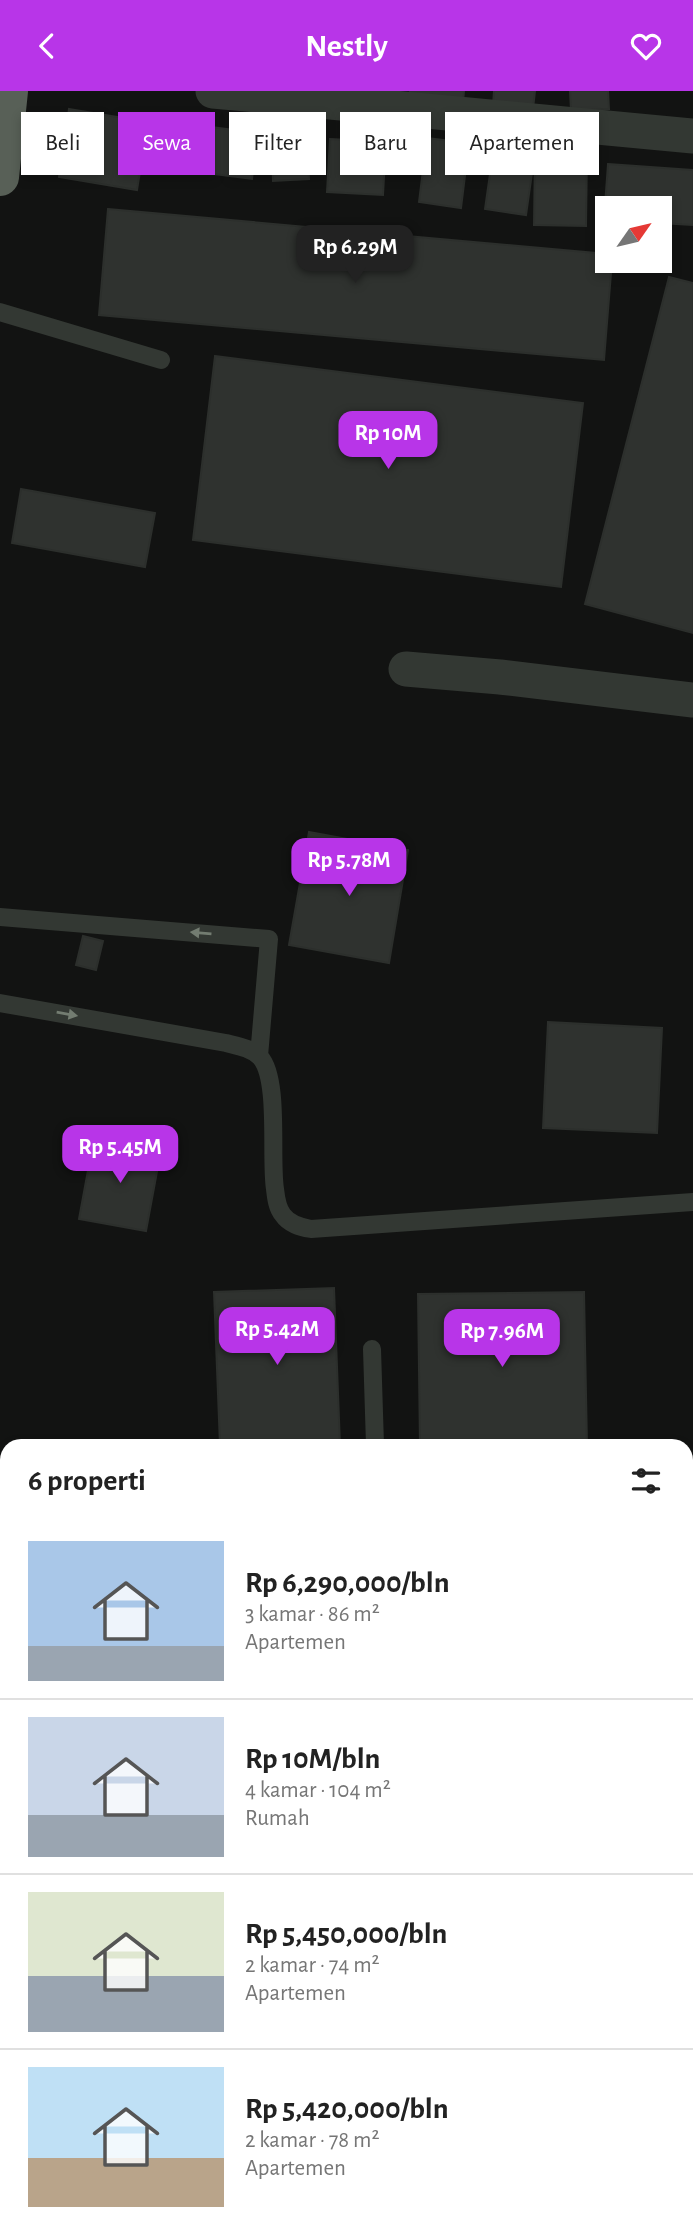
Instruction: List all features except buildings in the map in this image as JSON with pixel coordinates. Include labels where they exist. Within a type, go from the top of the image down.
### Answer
[{"type":"highway","points":[[1,165],[9,91]]},
{"type":"street","points":[[213,91],[693,136]]},
{"type":"street","points":[[406,669],[500,677],[693,700]]},
{"type":"lane","points":[[0,312],[161,360]]},
{"type":"lane","points":[[0,917],[269,939],[259,1056]]},
{"type":"lane","points":[[0,1003],[226,1043],[246,1048],[259,1056],[267,1067],[272,1086],[273,1173],[279,1208],[284,1217],[297,1227],[311,1229],[693,1202]]},
{"type":"lane","points":[[372,1349],[375,1439]]}]
